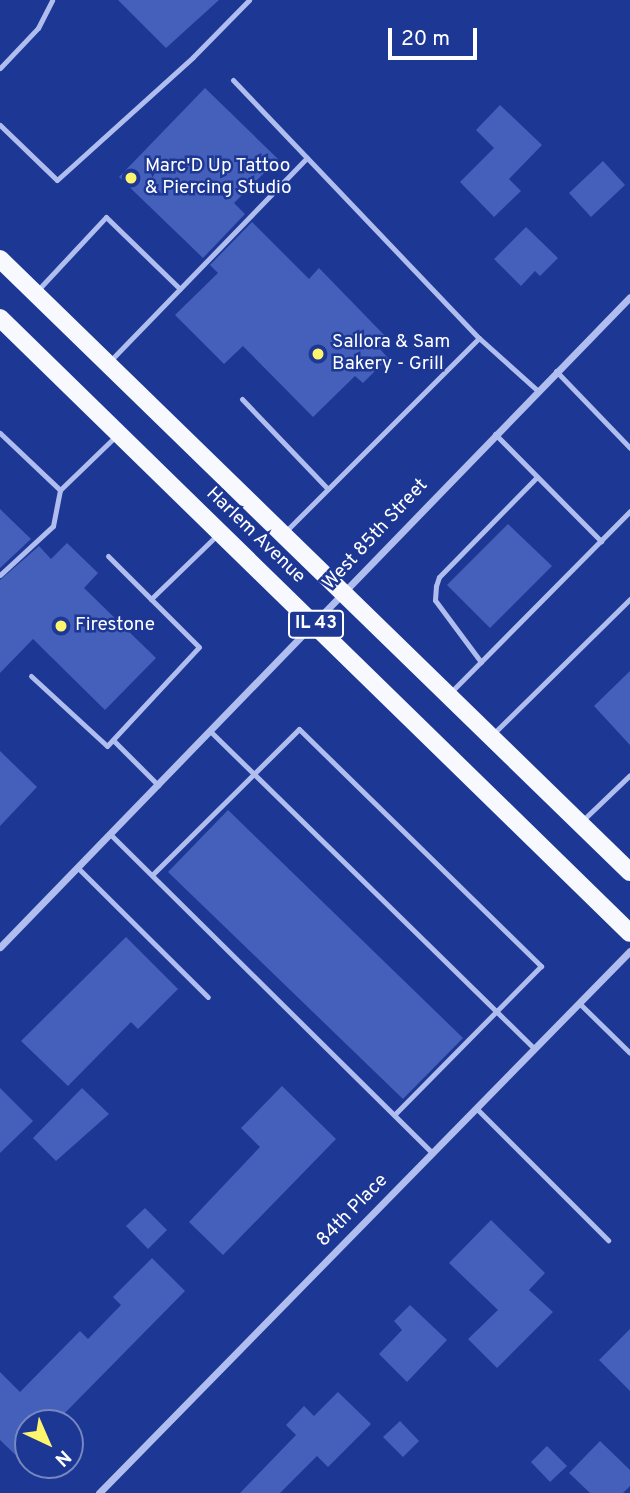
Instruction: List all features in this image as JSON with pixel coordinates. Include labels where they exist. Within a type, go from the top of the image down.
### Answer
[{"type":"main road","name":"Harlem Avenue","points":[[0,259],[630,872]]},
{"type":"main road","name":"Harlem Avenue","points":[[0,318],[630,933]]},
{"type":"street","name":"West 85th Street","points":[[0,947],[344,593],[494,433],[630,297]]},
{"type":"street","name":"84th Place","points":[[99,1493],[630,951]]},
{"type":"lane","points":[[0,68],[38,28],[52,0]]},
{"type":"lane","points":[[0,125],[57,180],[193,57],[249,0]]},
{"type":"lane","points":[[233,80],[478,338],[537,390]]},
{"type":"lane","points":[[108,363],[307,158]]},
{"type":"lane","points":[[35,293],[106,218],[180,289]]},
{"type":"lane","points":[[283,534],[478,338]]},
{"type":"lane","points":[[556,371],[630,448]]},
{"type":"lane","points":[[242,399],[328,489]]},
{"type":"lane","points":[[0,433],[60,490]]},
{"type":"lane","points":[[494,433],[601,541]]},
{"type":"lane","points":[[0,575],[52,526],[60,490],[118,434]]},
{"type":"lane","points":[[481,662],[476,649],[441,609],[436,586],[439,577],[537,477]]},
{"type":"lane","points":[[448,695],[630,511]]},
{"type":"lane","points":[[152,599],[220,532]]},
{"type":"lane","points":[[31,676],[107,746],[200,647],[108,556]]},
{"type":"lane","points":[[491,737],[630,599]]},
{"type":"lane","points":[[152,876],[299,729],[541,966],[394,1115]]},
{"type":"lane","points":[[210,731],[534,1048]]},
{"type":"lane","points":[[113,740],[158,785]]},
{"type":"lane","points":[[580,824],[629,777]]},
{"type":"lane","points":[[110,834],[432,1153]]},
{"type":"lane","points":[[78,867],[208,997]]},
{"type":"lane","points":[[579,1003],[630,1053]]},
{"type":"lane","points":[[476,1108],[608,1241]]},
{"type":"building","points":[[118,0],[219,0],[166,48]]},
{"type":"building","points":[[205,88],[278,159],[234,203],[245,214],[203,258],[119,177]]},
{"type":"building","points":[[500,105],[542,145],[509,179],[521,191],[494,217],[460,182],[494,148],[476,130]]},
{"type":"building","points":[[603,161],[625,185],[591,217],[569,193]]},
{"type":"building","points":[[252,222],[309,279],[319,268],[388,339],[379,348],[388,358],[363,383],[355,376],[313,417],[243,346],[224,364],[175,315],[218,273],[210,265]]},
{"type":"building","points":[[526,227],[558,258],[540,276],[535,271],[521,286],[494,259]]},
{"type":"building","points":[[0,509],[31,539],[0,568]]},
{"type":"building","points":[[508,524],[552,566],[490,628],[447,585]]},
{"type":"building","name":"Firestone","points":[[67,543],[98,573],[84,588],[156,658],[105,710],[33,639],[0,673],[0,580],[39,546],[51,559]]},
{"type":"building","points":[[630,671],[630,745],[594,706]]},
{"type":"building","points":[[0,751],[37,787],[0,826]]},
{"type":"building","points":[[228,810],[463,1038],[403,1099],[168,872]]},
{"type":"building","points":[[126,937],[178,989],[138,1029],[131,1022],[68,1086],[21,1041]]},
{"type":"building","points":[[282,1086],[336,1139],[223,1255],[189,1222],[260,1147],[241,1128]]},
{"type":"building","points":[[0,1088],[33,1121],[0,1153]]},
{"type":"building","points":[[82,1088],[109,1114],[56,1161],[33,1138]]},
{"type":"building","points":[[145,1208],[167,1230],[148,1249],[126,1226]]},
{"type":"building","points":[[491,1220],[545,1273],[529,1290],[553,1312],[497,1368],[468,1339],[498,1310],[449,1263]]},
{"type":"building","points":[[152,1258],[185,1291],[69,1409],[14,1409],[14,1454],[0,1440],[0,1372],[20,1392],[80,1331],[88,1339],[121,1305],[113,1297]]},
{"type":"building","points":[[410,1305],[447,1340],[407,1382],[379,1354],[402,1330],[394,1321]]},
{"type":"building","points":[[630,1329],[630,1391],[599,1360]]},
{"type":"building","points":[[338,1392],[371,1424],[328,1467],[317,1456],[280,1493],[240,1493],[296,1435],[286,1425],[304,1406],[314,1416]]},
{"type":"building","points":[[400,1421],[419,1441],[403,1457],[383,1437]]},
{"type":"building","points":[[600,1441],[630,1470],[630,1486],[623,1493],[590,1493],[569,1473]]},
{"type":"building","points":[[547,1446],[567,1466],[550,1482],[531,1462]]},
{"type":"place","name":"Marc'D Up Tattoo & Piercing Studio","points":[[131,178]]},
{"type":"place","name":"Sallora & Sam Bakery - Grill","points":[[318,354]]},
{"type":"place","name":"Firestone","points":[[61,626]]}]
